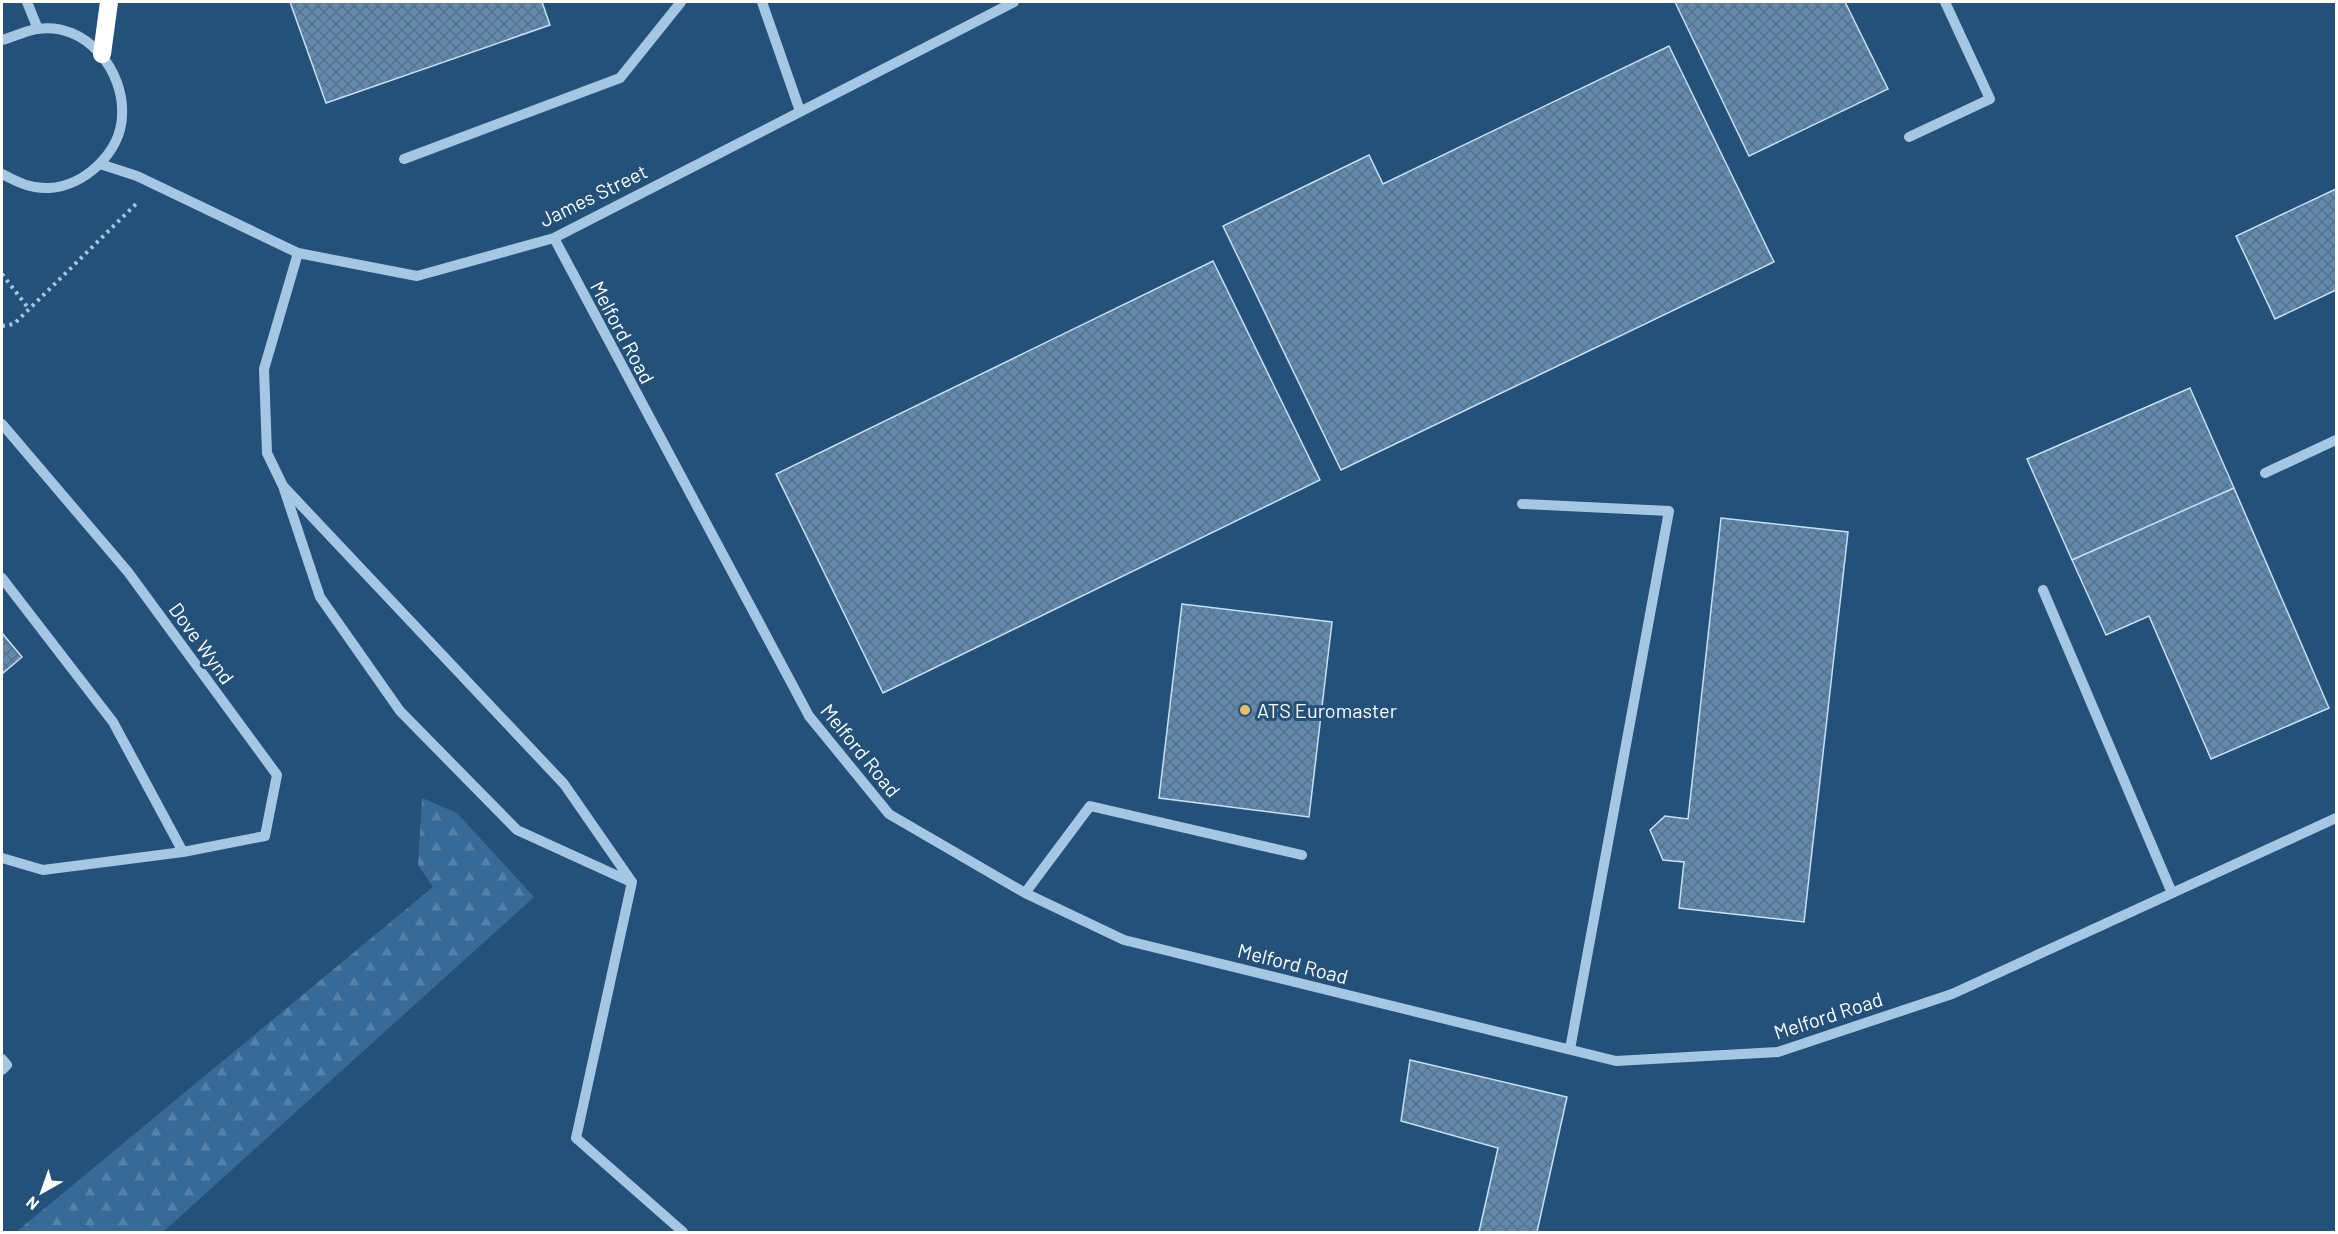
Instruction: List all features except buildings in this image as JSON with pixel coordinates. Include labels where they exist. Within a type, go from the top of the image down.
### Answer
[{"type":"highway","points":[[102,54],[109,2]]},
{"type":"street","points":[[27,2],[38,29]]},
{"type":"street","points":[[404,159],[620,78],[681,2]]},
{"type":"street","points":[[762,2],[800,111]]},
{"type":"street","name":"James Street","points":[[100,164],[156,185],[298,253],[417,276],[554,237],[1014,2]]},
{"type":"street","points":[[1909,137],[1990,99],[1945,2]]},
{"type":"street","points":[[2,40],[38,29],[66,32],[90,45],[102,54],[117,78],[123,116],[115,143],[100,164],[77,180],[50,188],[23,185],[2,174]]},
{"type":"street","name":"Melford Road","points":[[554,237],[809,716],[889,814],[1025,893],[1124,940],[1616,1060],[1778,1052],[1952,994],[2337,818]]},
{"type":"street","points":[[298,253],[264,369],[267,453],[283,486],[320,597],[400,711],[517,830],[632,882]]},
{"type":"street","name":"Dove Wynd","points":[[2,424],[128,572],[277,775],[265,836],[183,852],[43,870],[2,858]]},
{"type":"street","points":[[2265,473],[2337,440]]},
{"type":"street","points":[[283,486],[564,784],[632,882],[576,1138],[684,1233]]},
{"type":"street","points":[[1522,504],[1669,511],[1570,1049]]},
{"type":"street","points":[[2,578],[113,722],[183,852]]},
{"type":"street","points":[[2043,590],[2172,893]]},
{"type":"street","points":[[1025,893],[1090,806],[1302,855]]},
{"type":"street","points":[[2,1059],[7,1065],[2,1070]]},
{"type":"path","points":[[2,326],[14,324],[156,185]]},
{"type":"path","points":[[2,274],[29,309]]},
{"type":"green space","points":[[422,798],[457,813],[534,897],[163,1232],[16,1232],[433,887],[418,865]]},
{"type":"place","name":"ATS Euromaster","points":[[1245,710]]}]
